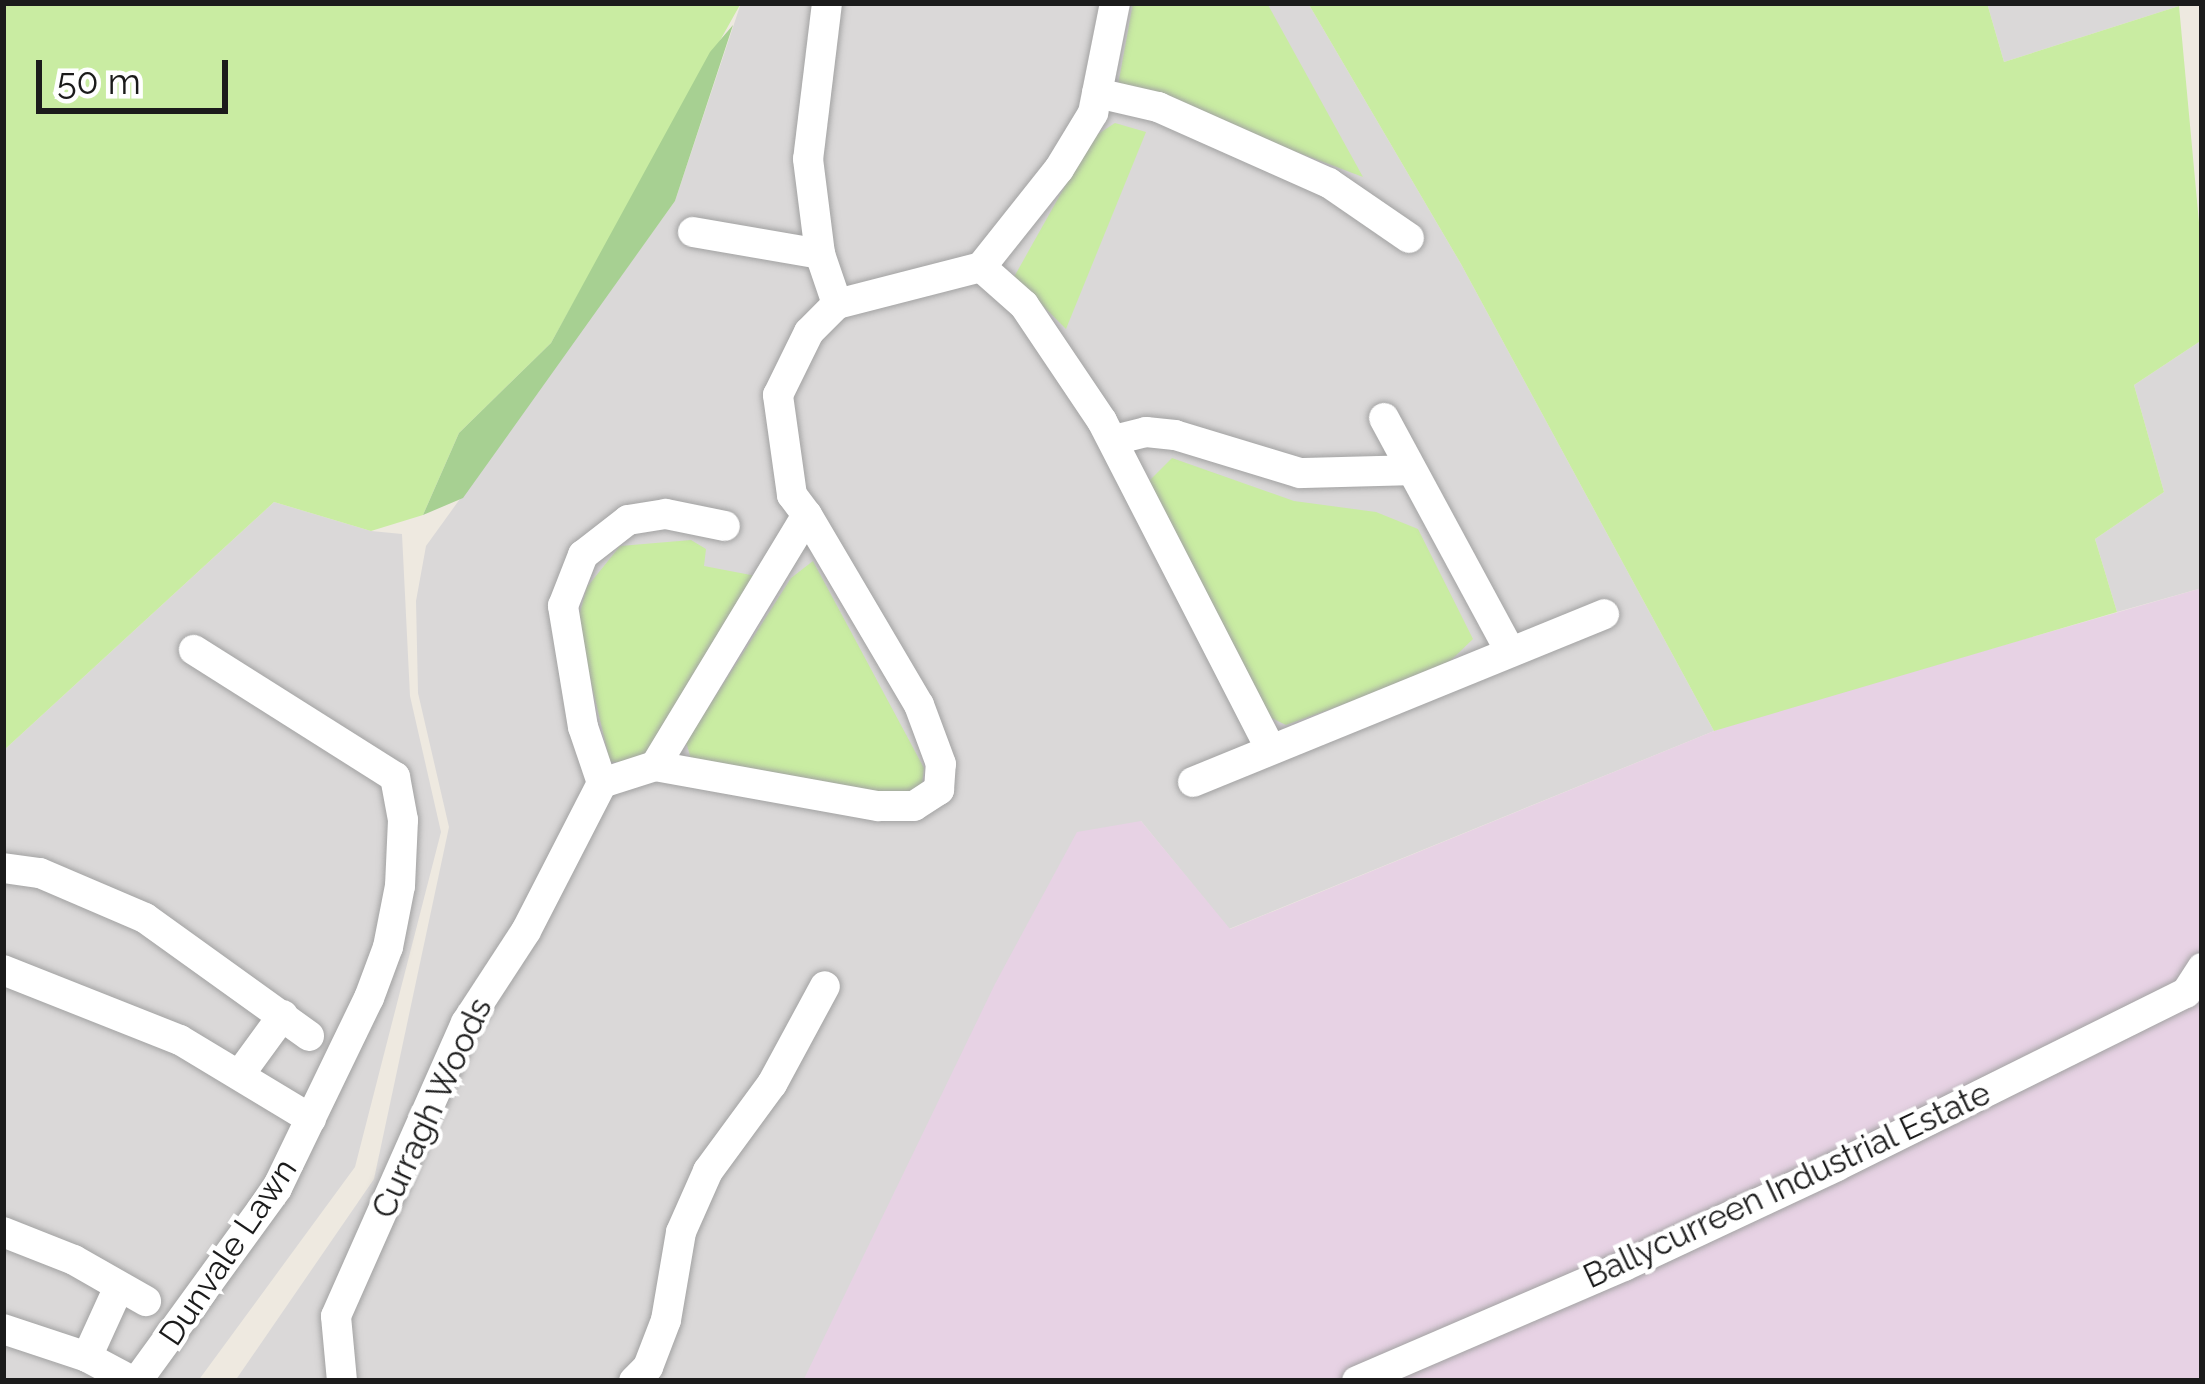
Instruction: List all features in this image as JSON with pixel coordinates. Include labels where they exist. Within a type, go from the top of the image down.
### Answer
[{"type":"street","points":[[827,3],[808,158],[820,254],[837,304]]},
{"type":"street","points":[[725,526],[667,514],[628,520],[583,555],[563,606],[575,688],[602,783],[655,766],[878,806],[914,806],[939,790],[940,764],[919,705],[792,495],[778,395],[809,332],[837,304],[981,267],[1059,169],[1093,113],[1115,3]]},
{"type":"street","points":[[1097,93],[1158,107],[1329,183],[1409,238]]},
{"type":"street","points":[[693,232],[820,254]]},
{"type":"street","points":[[981,267],[1024,305],[1114,440],[1270,748]]},
{"type":"street","points":[[1384,418],[1510,651]]},
{"type":"street","points":[[1114,440],[1146,432],[1175,435],[1300,473],[1411,470]]},
{"type":"street","points":[[655,766],[807,515]]},
{"type":"street","points":[[1193,782],[1604,614]]},
{"type":"street","name":"Dunvale Lawn","points":[[135,1381],[277,1188],[369,998],[388,947],[400,886],[403,820],[395,777],[194,650]]},
{"type":"street","name":"Curragh Woods","points":[[341,1381],[336,1316],[358,1260],[388,1204],[423,1112],[466,1023],[526,931],[602,783]]},
{"type":"street","points":[[3,868],[40,873],[145,918],[309,1036]]},
{"type":"street","name":"Ballycurreen Industrial Estate","points":[[1357,1381],[1624,1266],[1837,1166],[2186,993],[2202,968]]},
{"type":"street","name":"Dunvale Lawn","points":[[3,970],[180,1040],[311,1119]]},
{"type":"street","points":[[634,1381],[648,1367],[666,1320],[681,1232],[708,1171],[772,1084],[825,986]]},
{"type":"street","points":[[240,1074],[283,1015]]},
{"type":"street","points":[[3,1232],[74,1259],[132,1295],[87,1357]]},
{"type":"street","points":[[3,1329],[87,1357],[135,1381]]},
{"type":"shaded area","points":[[741,3],[1308,3],[1461,264],[1714,731],[1229,929],[1141,821],[804,1381],[235,1381],[374,1179],[449,827],[418,693],[416,601],[426,546],[675,201]]},
{"type":"shaded area","points":[[1987,3],[2179,3],[2179,6],[2004,62]]},
{"type":"shaded area","points":[[2202,340],[2202,588],[2117,612],[2095,539],[2164,492],[2134,385]]},
{"type":"shaded area","points":[[274,502],[371,531],[402,534],[410,696],[441,832],[355,1167],[198,1381],[3,1381],[3,751]]},
{"type":"shaded area","points":[[2202,588],[2202,1381],[803,1381],[995,984],[1077,832],[1141,821],[1230,929],[1736,722]]},
{"type":"green space","points":[[3,3],[741,3],[551,343],[459,433],[423,515],[371,531],[274,502],[3,751]]},
{"type":"green space","points":[[1133,3],[1267,3],[1363,177],[1118,85]]},
{"type":"green space","points":[[1308,3],[1987,3],[2004,62],[2179,6],[2202,255],[2202,340],[2134,385],[2164,492],[2095,539],[2117,612],[1714,731],[1461,264]]},
{"type":"green space","points":[[733,25],[675,201],[463,498],[423,515],[459,433],[551,343],[710,52]]},
{"type":"green space","points":[[1115,123],[1146,132],[1066,329],[1014,277],[1092,138]]},
{"type":"green space","points":[[1172,458],[1294,501],[1376,512],[1418,529],[1473,639],[1442,669],[1286,725],[1261,713],[1148,482]]},
{"type":"green space","points":[[691,540],[706,549],[704,566],[756,576],[642,762],[610,762],[577,623],[587,587],[620,546]]},
{"type":"green space","points":[[813,561],[924,768],[922,786],[903,799],[691,759],[686,742],[791,578]]}]
